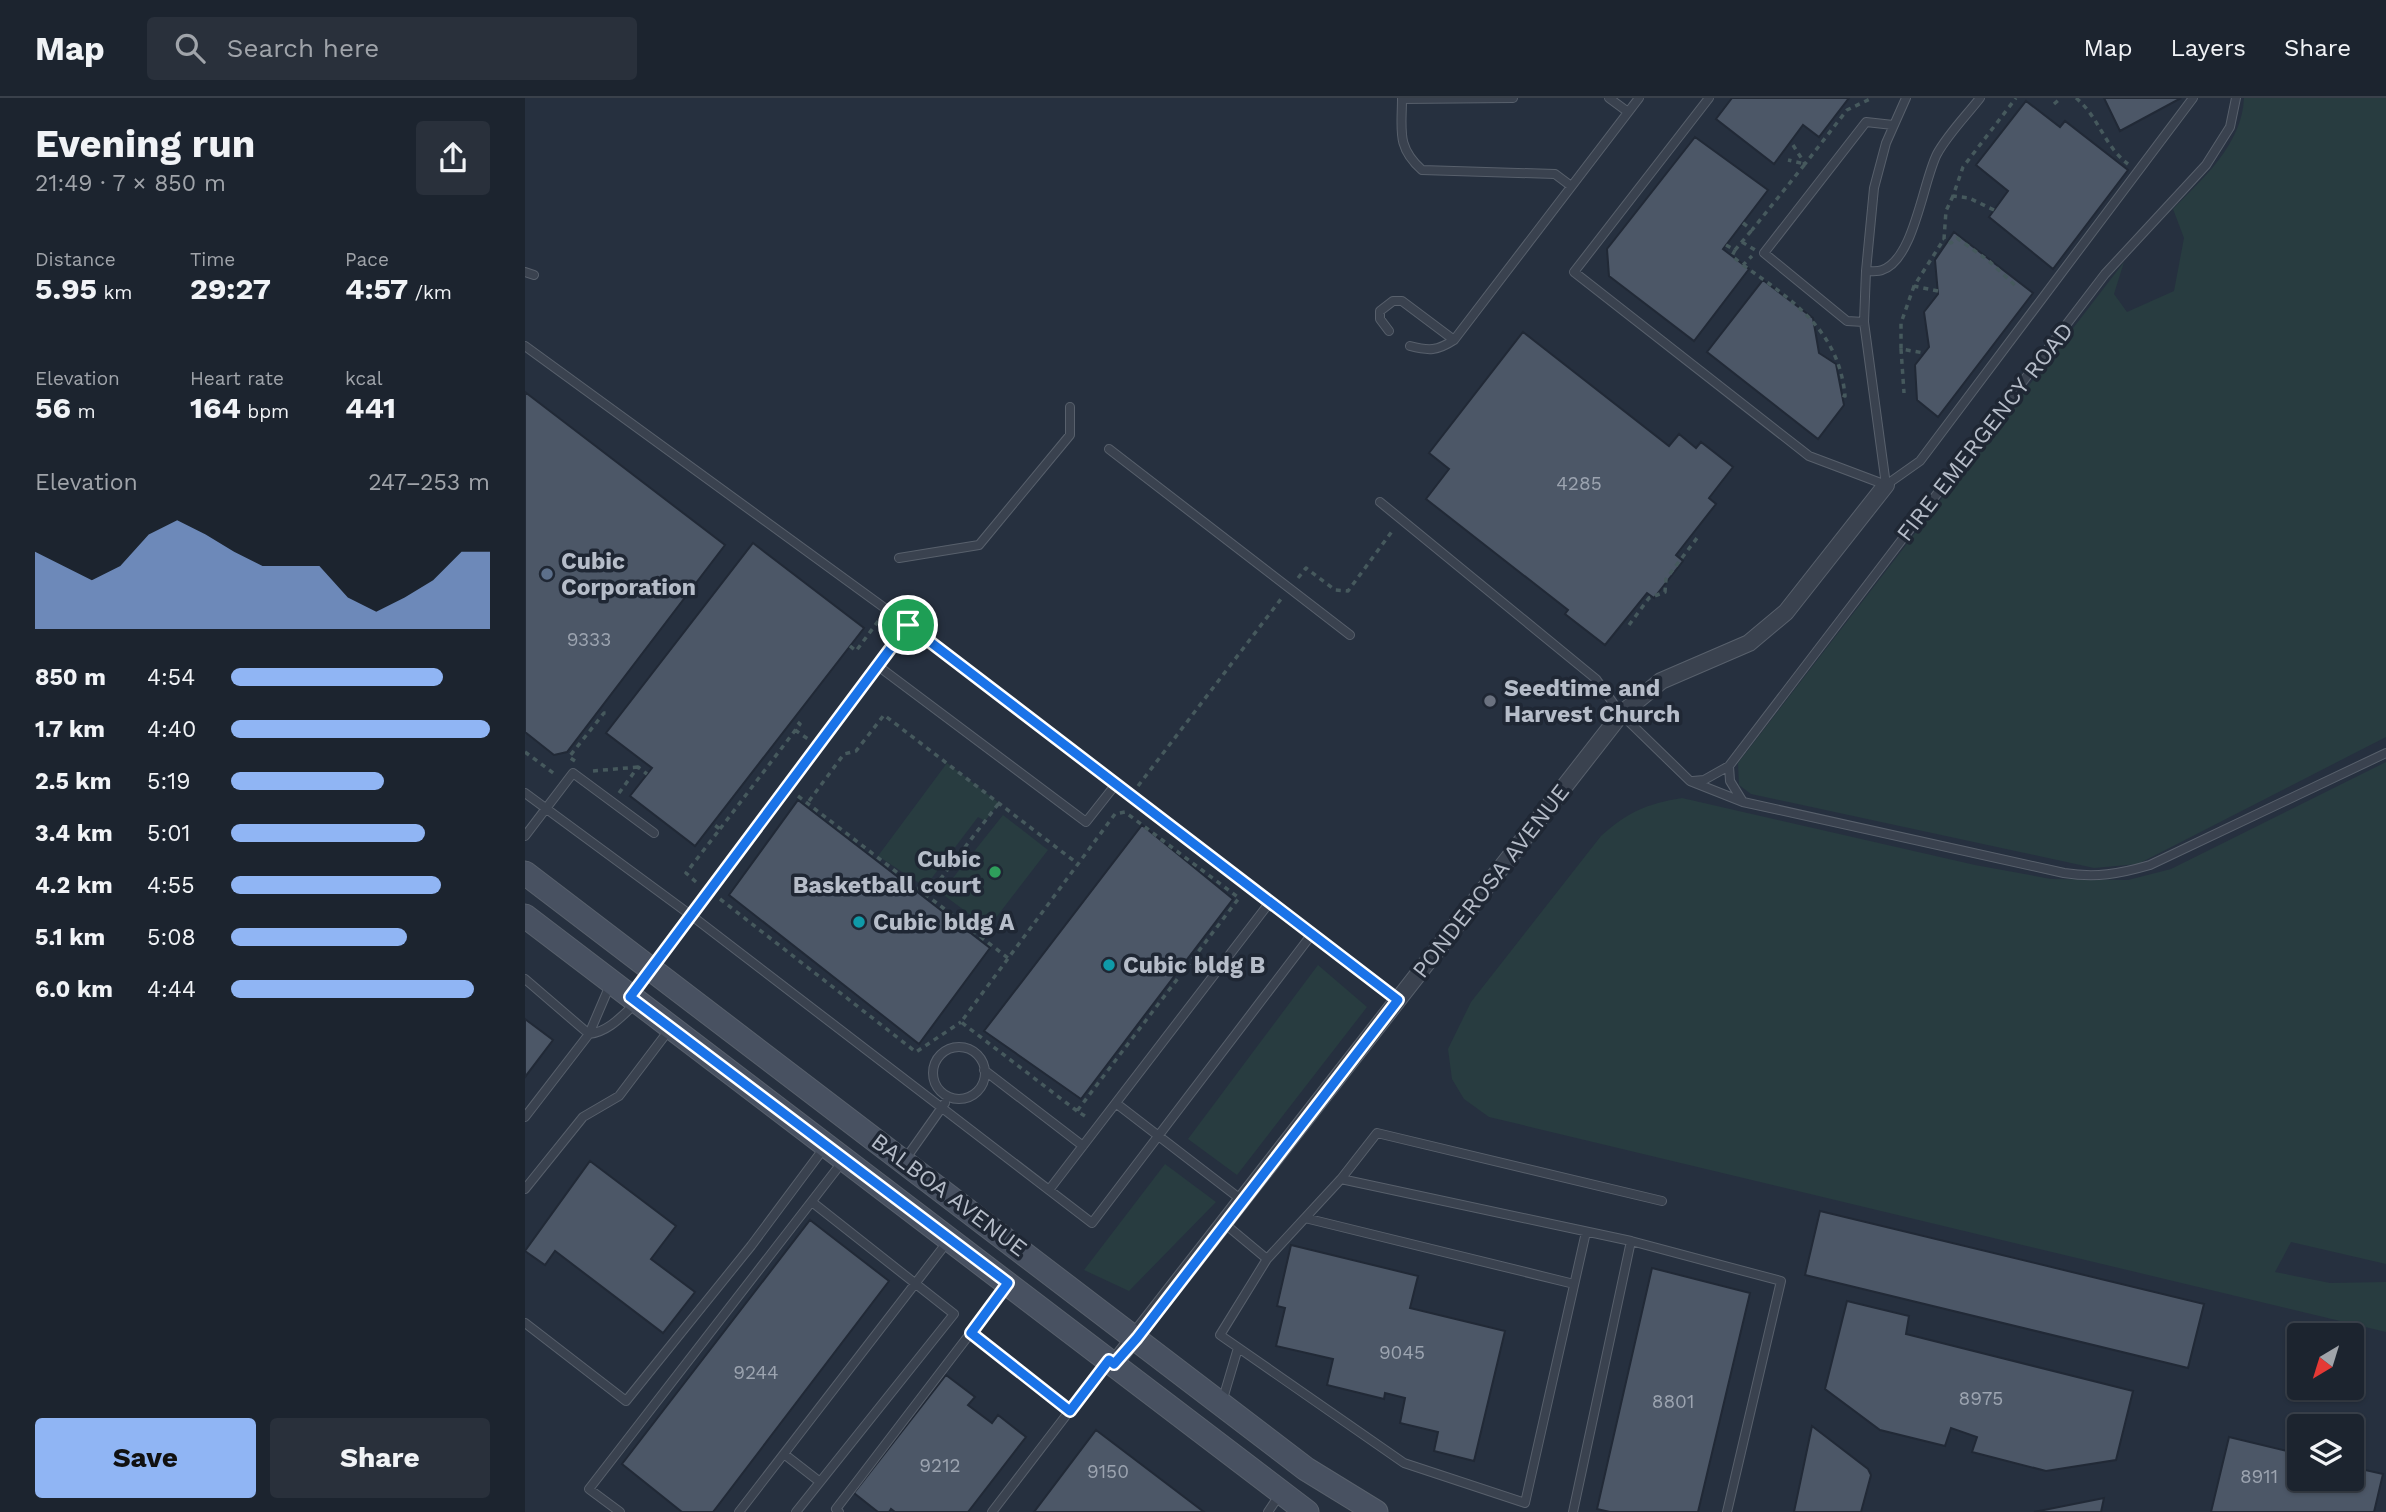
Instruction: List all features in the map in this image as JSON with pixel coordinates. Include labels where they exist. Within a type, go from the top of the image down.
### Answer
[{"type":"main road","name":"BALBOA AVENUE","points":[[525,873],[1306,1469],[1376,1512]]},
{"type":"main road","name":"BALBOA AVENUE","points":[[525,916],[1112,1362],[1274,1503],[1307,1512]]},
{"type":"main road","points":[[626,994],[651,969]]},
{"type":"street","name":"PONDEROSA AVENUE","points":[[1112,1362],[1137,1338],[1621,714],[1661,681],[1749,643],[1786,612],[1886,485]]},
{"type":"lane","points":[[1513,98],[1402,98],[1402,145],[1407,156],[1422,170],[1555,174],[1571,186]]},
{"type":"lane","points":[[1609,98],[1628,112]]},
{"type":"lane","points":[[1410,346],[1426,351],[1440,350],[1454,340],[1639,98]]},
{"type":"lane","points":[[1709,98],[1574,272],[1809,456],[1886,485]]},
{"type":"lane","points":[[1886,485],[1864,322],[1866,271],[1874,188],[1893,125],[1906,98]]},
{"type":"lane","points":[[1866,271],[1883,270],[1889,266],[1912,234],[1929,171],[1938,152],[1980,98]]},
{"type":"lane","points":[[1886,485],[1920,461],[2193,98]]},
{"type":"lane","name":"FIRE EMERGENCY ROAD","points":[[1690,781],[1705,780],[1729,766],[2105,274],[2206,165],[2229,127],[2236,98]]},
{"type":"lane","points":[[1864,322],[1847,321],[1764,253],[1866,122],[1893,125]]},
{"type":"lane","points":[[525,272],[534,275]]},
{"type":"lane","points":[[1389,331],[1380,319],[1380,312],[1393,301],[1402,301],[1454,340]]},
{"type":"lane","points":[[525,346],[908,625],[1398,1000]]},
{"type":"lane","points":[[899,558],[979,545],[1070,435],[1070,407]]},
{"type":"lane","points":[[1109,449],[1350,635]]},
{"type":"lane","points":[[1380,502],[1596,679],[1621,714],[1690,781],[1743,802],[2064,873],[2091,877],[2114,876],[2159,860],[2386,753]]},
{"type":"lane","points":[[651,969],[908,625]]},
{"type":"lane","points":[[878,666],[1086,822],[1116,784]]},
{"type":"lane","points":[[1729,766],[1730,781],[1743,802]]},
{"type":"lane","points":[[525,836],[573,773],[654,834]]},
{"type":"lane","points":[[525,793],[692,916],[1092,1223],[1312,934]]},
{"type":"lane","points":[[1049,1189],[1270,902]]},
{"type":"lane","points":[[525,979],[589,1034],[599,1033],[609,1027],[626,994]]},
{"type":"lane","points":[[525,1117],[589,1034],[626,994]]},
{"type":"lane","points":[[525,1189],[583,1117],[619,1096],[671,1027]]},
{"type":"lane","points":[[951,1047],[967,1048],[981,1058],[984,1070],[982,1084],[977,1092],[961,1099],[948,1096],[937,1088],[932,1073],[934,1064],[943,1051],[951,1047]]},
{"type":"lane","points":[[984,1070],[1083,1146]]},
{"type":"lane","points":[[904,1161],[948,1096]]},
{"type":"lane","points":[[1117,1104],[1243,1201]]},
{"type":"lane","points":[[1586,1232],[1524,1508],[1404,1463],[1220,1335],[1267,1259],[1341,1179],[1377,1133],[1662,1201]]},
{"type":"lane","points":[[525,1322],[626,1401],[751,1246],[826,1145]]},
{"type":"lane","points":[[620,1512],[589,1489],[845,1159]]},
{"type":"lane","points":[[1341,1179],[1631,1241],[1781,1281],[1727,1512]]},
{"type":"lane","points":[[796,1512],[954,1314],[812,1202]]},
{"type":"lane","points":[[1305,1218],[1574,1284]]},
{"type":"lane","points":[[1225,1224],[1267,1259]]},
{"type":"lane","points":[[739,1512],[950,1239]]},
{"type":"lane","points":[[1573,1512],[1631,1241]]},
{"type":"lane","points":[[836,1511],[1008,1283]]},
{"type":"lane","points":[[971,1333],[1070,1411]]},
{"type":"lane","points":[[1222,1403],[1238,1348]]},
{"type":"lane","points":[[992,1512],[1070,1411],[1112,1362]]},
{"type":"lane","points":[[784,1454],[820,1482]]},
{"type":"path","points":[[1842,395],[1845,396],[1843,377],[1817,326],[1804,310],[1732,256],[1847,110],[1872,98]]},
{"type":"path","points":[[1904,393],[1901,323],[1914,286],[1944,239],[1946,211],[1963,167],[2017,98]]},
{"type":"path","points":[[2054,104],[2061,98]]},
{"type":"path","points":[[2076,98],[2091,110],[2113,152],[2129,166]]},
{"type":"path","points":[[1793,145],[1805,164]]},
{"type":"path","points":[[1788,160],[1805,164]]},
{"type":"path","points":[[1953,196],[1969,198],[1994,210]]},
{"type":"path","points":[[1743,223],[1752,230]]},
{"type":"path","points":[[1944,239],[1951,243],[1957,238],[1989,261],[2018,288]]},
{"type":"path","points":[[1742,242],[1756,251],[1743,265]]},
{"type":"path","points":[[1726,245],[1735,250]]},
{"type":"path","points":[[1914,286],[1938,291]]},
{"type":"path","points":[[1901,349],[1924,353]]},
{"type":"path","points":[[1297,579],[1306,568],[1335,590],[1348,591],[1393,530]]},
{"type":"path","points":[[1629,625],[1649,598],[1665,592],[1666,579],[1697,538]]},
{"type":"path","points":[[1138,786],[1281,599]]},
{"type":"path","points":[[850,646],[856,651],[887,610]]},
{"type":"path","points":[[525,751],[556,775],[604,713],[609,712]]},
{"type":"path","points":[[809,802],[844,754],[856,751],[884,715],[1078,864]]},
{"type":"path","points":[[697,882],[686,873],[800,724],[794,719]]},
{"type":"path","points":[[795,730],[808,739]]},
{"type":"path","points":[[569,757],[578,764]]},
{"type":"path","points":[[597,780],[587,772],[638,767],[647,774]]},
{"type":"path","points":[[607,787],[617,795],[638,767]]},
{"type":"path","points":[[791,805],[799,794],[1009,958]]},
{"type":"path","points":[[928,895],[999,803]]},
{"type":"path","points":[[727,889],[719,899],[916,1052],[961,1022],[1115,814],[1125,812],[1239,898],[1077,1111]]},
{"type":"path","points":[[713,824],[720,829]]},
{"type":"path","points":[[961,1022],[1090,1119]]},
{"type":"green space","points":[[2244,98],[2386,98],[2386,737],[2138,864],[2094,868],[1751,794],[1739,785],[1738,763],[2124,262],[2114,294],[2127,312],[2174,291],[2184,238],[2173,209],[2208,173],[2229,146],[2242,115]]},
{"type":"green space","points":[[2386,762],[2386,1264],[2291,1242],[2275,1272],[2330,1283],[2386,1282],[2386,1332],[2364,1327],[2364,1323],[2348,1323],[1489,1117],[1464,1099],[1452,1079],[1448,1049],[1471,1002],[1601,836],[1629,815],[1658,803],[1682,798],[1975,865],[2051,879],[2128,880],[2171,869]]},
{"type":"green space","points":[[947,763],[999,803],[985,821],[978,817],[925,887],[878,856]]},
{"type":"green space","name":"Cubic Basketball court","points":[[1003,815],[1048,850],[988,928],[941,893]]},
{"type":"green space","points":[[1318,965],[1367,1007],[1237,1175],[1188,1139]]},
{"type":"green space","points":[[1165,1164],[1216,1202],[1129,1291],[1084,1270]]},
{"type":"building","points":[[1732,98],[1849,98],[1819,137],[1803,125],[1774,164],[1716,119]]},
{"type":"building","points":[[2104,98],[2181,98],[2120,131]]},
{"type":"building","points":[[2026,101],[2060,127],[2065,121],[2128,170],[2053,269],[1989,217],[2008,191],[1976,165]]},
{"type":"building","points":[[1695,137],[1768,190],[1723,249],[1749,269],[1694,341],[1609,276],[1607,249]]},
{"type":"building","points":[[1954,232],[2033,293],[1938,417],[1917,400],[1915,365],[1929,347],[1924,312],[1938,294],[1935,260]]},
{"type":"building","points":[[1763,280],[1813,318],[1819,353],[1836,364],[1844,405],[1818,439],[1707,352]]},
{"type":"building","points":[[1523,332],[1669,446],[1679,434],[1696,448],[1701,442],[1733,467],[1709,498],[1716,504],[1676,555],[1683,561],[1654,598],[1647,593],[1605,645],[1565,614],[1568,610],[1426,499],[1449,469],[1429,453]]},
{"type":"building","points":[[525,392],[725,545],[567,752],[554,755],[525,732]]},
{"type":"building","points":[[753,543],[864,628],[695,846],[630,796],[652,768],[606,733]]},
{"type":"building","name":"Cubic bldg A","points":[[798,800],[990,948],[919,1044],[729,895]]},
{"type":"building","name":"Cubic bldg B","points":[[1142,825],[1233,899],[1081,1099],[984,1031]]},
{"type":"building","points":[[525,1019],[553,1040],[525,1077]]},
{"type":"building","points":[[590,1161],[676,1226],[651,1259],[695,1292],[663,1333],[555,1251],[545,1265],[525,1251]]},
{"type":"building","points":[[1820,1211],[2204,1304],[2188,1368],[1805,1275]]},
{"type":"building","points":[[810,1220],[889,1281],[713,1512],[682,1512],[622,1464]]},
{"type":"building","points":[[1291,1245],[1418,1276],[1410,1308],[1505,1331],[1474,1461],[1434,1451],[1438,1432],[1400,1423],[1405,1398],[1385,1393],[1384,1399],[1327,1385],[1333,1359],[1276,1346],[1285,1308],[1277,1306]]},
{"type":"building","points":[[1652,1268],[1750,1293],[1698,1512],[1610,1512],[1597,1509]]},
{"type":"building","points":[[1847,1301],[1909,1316],[1906,1334],[2133,1391],[2116,1460],[2046,1471],[1972,1452],[1977,1437],[1951,1428],[1945,1446],[1880,1430],[1825,1389]]},
{"type":"building","points":[[946,1375],[975,1397],[968,1405],[992,1423],[998,1415],[1026,1437],[968,1512],[895,1512],[891,1509],[889,1512],[878,1512],[854,1493]]},
{"type":"building","points":[[1812,1426],[1868,1469],[1871,1475],[1861,1512],[1794,1512]]},
{"type":"building","points":[[1096,1430],[1204,1512],[1034,1512]]},
{"type":"building","points":[[2229,1437],[2287,1451],[2287,1491],[2364,1491],[2364,1470],[2383,1474],[2374,1512],[2211,1512]]},
{"type":"building","points":[[2104,1498],[2101,1512],[2034,1512]]},
{"type":"place","name":"Cubic Corporation","points":[[547,574]]},
{"type":"place","name":"Seedtime and Harvest Church","points":[[1490,701]]},
{"type":"place","name":"Cubic Basketball court","points":[[995,872]]},
{"type":"place","name":"Cubic bldg A","points":[[859,922]]},
{"type":"place","name":"Cubic bldg B","points":[[1109,965]]},
{"type":"route","points":[[908,625],[1398,1000],[1137,1338],[1114,1364],[1109,1360],[1070,1411],[971,1333],[1008,1283],[630,997],[908,625]]}]
